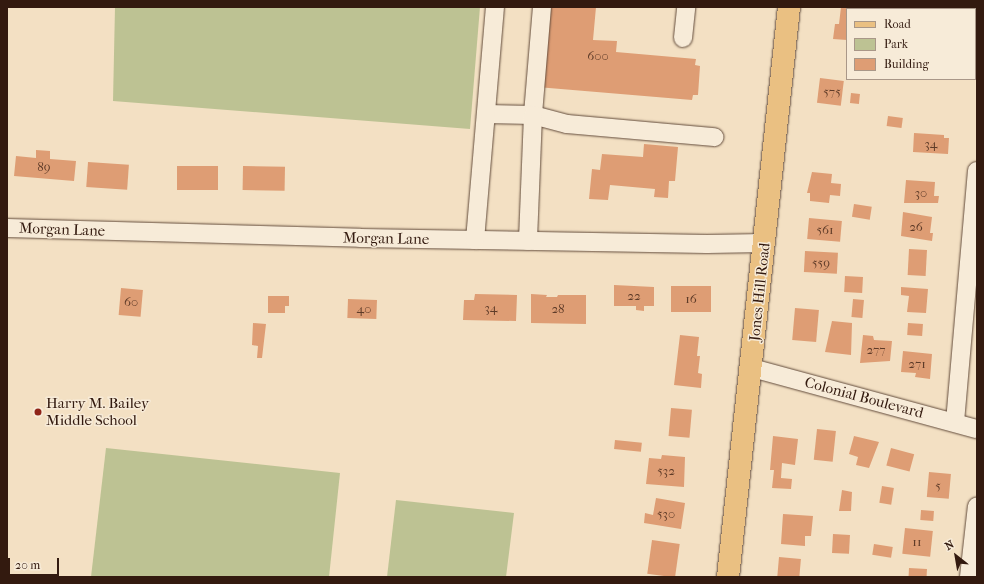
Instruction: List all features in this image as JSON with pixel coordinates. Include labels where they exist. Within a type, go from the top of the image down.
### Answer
[{"type":"main road","name":"Jones Hill Road","points":[[728,577],[752,368],[789,7]]},
{"type":"street","points":[[475,240],[495,7]]},
{"type":"street","points":[[528,241],[533,114],[542,7]]},
{"type":"street","points":[[683,38],[686,7]]},
{"type":"street","points":[[486,114],[533,114],[567,124],[714,137]]},
{"type":"street","points":[[955,422],[977,171]]},
{"type":"street","name":"Morgan Lane","points":[[7,228],[475,240],[765,243]]},
{"type":"street","name":"Colonial Boulevard","points":[[752,368],[955,422],[977,430]]},
{"type":"street","points":[[969,577],[977,506]]},
{"type":"green space","points":[[115,7],[480,7],[470,129],[113,101]]},
{"type":"green space","points":[[106,448],[340,473],[329,577],[91,577]]},
{"type":"green space","points":[[396,500],[514,513],[506,577],[387,577]]},
{"type":"building","points":[[549,7],[596,7],[593,40],[617,41],[616,52],[696,59],[695,65],[700,66],[698,95],[693,95],[692,100],[537,87]]},
{"type":"building","points":[[841,7],[867,7],[846,8],[846,40],[833,39],[835,24],[839,24]]},
{"type":"building","points":[[820,78],[844,81],[841,106],[817,103]]},
{"type":"building","points":[[851,93],[860,94],[859,104],[850,103]]},
{"type":"building","points":[[888,116],[903,118],[901,128],[887,126]]},
{"type":"building","points":[[914,133],[944,135],[944,138],[949,138],[948,154],[913,152]]},
{"type":"building","points":[[644,144],[678,147],[675,181],[669,181],[668,198],[654,197],[655,189],[610,185],[608,200],[589,199],[592,169],[600,170],[602,154],[643,157]]},
{"type":"building","points":[[36,150],[50,151],[50,159],[76,161],[74,181],[14,176],[16,156],[36,158]]},
{"type":"building","points":[[88,162],[129,165],[127,190],[86,187]]},
{"type":"building","points":[[177,166],[218,166],[218,190],[177,190]]},
{"type":"building","points":[[243,166],[285,167],[285,191],[243,190]]},
{"type":"building","points":[[812,172],[832,174],[831,183],[841,184],[840,196],[830,195],[829,203],[810,201],[810,193],[807,193]]},
{"type":"building","points":[[906,180],[935,182],[934,196],[939,196],[938,203],[904,203]]},
{"type":"building","points":[[854,204],[872,207],[870,220],[852,217]]},
{"type":"building","points":[[903,212],[932,217],[930,233],[933,233],[932,241],[901,236]]},
{"type":"building","points":[[809,218],[842,221],[840,242],[807,239]]},
{"type":"building","points":[[909,249],[927,250],[926,276],[908,275]]},
{"type":"building","points":[[805,251],[838,253],[837,274],[804,272]]},
{"type":"building","points":[[845,276],[863,277],[862,293],[844,292]]},
{"type":"building","points":[[614,285],[654,287],[654,306],[644,306],[644,311],[636,310],[636,306],[614,306]]},
{"type":"building","points":[[671,286],[711,286],[711,312],[671,312]]},
{"type":"building","points":[[901,287],[928,289],[926,313],[907,312],[909,296],[901,295]]},
{"type":"building","points":[[121,288],[143,290],[141,317],[119,315]]},
{"type":"building","points":[[475,294],[517,295],[516,321],[463,320],[464,300],[474,300]]},
{"type":"building","points":[[531,294],[547,295],[546,297],[557,297],[558,295],[586,295],[586,324],[531,323]]},
{"type":"building","points":[[268,296],[289,296],[289,306],[285,306],[285,313],[268,313]]},
{"type":"building","points":[[348,299],[377,300],[376,319],[347,318]]},
{"type":"building","points":[[853,299],[864,300],[862,318],[851,317]]},
{"type":"building","points":[[795,308],[819,310],[816,342],[792,340]]},
{"type":"building","points":[[832,321],[852,323],[851,355],[825,352]]},
{"type":"building","points":[[253,323],[266,324],[262,358],[257,358],[258,346],[252,345]]},
{"type":"building","points":[[908,323],[923,324],[922,336],[907,335]]},
{"type":"building","points":[[680,335],[699,337],[697,356],[700,356],[698,373],[702,374],[701,388],[674,385]]},
{"type":"building","points":[[863,335],[873,336],[874,340],[892,341],[890,361],[860,363]]},
{"type":"building","points":[[903,351],[932,354],[930,379],[915,377],[916,373],[901,372]]},
{"type":"building","points":[[671,408],[692,410],[689,438],[669,436]]},
{"type":"building","points":[[817,429],[836,431],[833,462],[814,460]]},
{"type":"building","points":[[773,436],[798,439],[795,465],[782,463],[781,478],[792,479],[791,489],[772,488],[774,470],[770,470]]},
{"type":"building","points":[[854,436],[879,442],[869,468],[856,465],[858,457],[849,454]]},
{"type":"building","points":[[615,440],[642,443],[641,452],[614,449]]},
{"type":"building","points":[[891,448],[914,454],[910,472],[886,465]]},
{"type":"building","points":[[662,455],[685,457],[684,487],[646,484],[649,458],[661,459]]},
{"type":"building","points":[[929,472],[951,474],[949,499],[927,497]]},
{"type":"building","points":[[882,486],[894,488],[891,505],[879,503]]},
{"type":"building","points":[[842,490],[852,492],[851,511],[839,511]]},
{"type":"building","points":[[656,498],[685,503],[681,529],[644,523],[645,513],[653,515]]},
{"type":"building","points":[[921,510],[934,511],[933,521],[920,520]]},
{"type":"building","points":[[783,514],[813,516],[811,536],[805,536],[805,546],[781,544]]},
{"type":"building","points":[[905,528],[933,531],[930,557],[902,554]]},
{"type":"building","points":[[833,534],[850,535],[849,554],[832,553]]},
{"type":"building","points":[[652,540],[680,544],[675,577],[647,574]]},
{"type":"building","points":[[874,544],[893,547],[891,558],[872,555]]},
{"type":"building","points":[[779,557],[801,559],[799,577],[777,577]]},
{"type":"building","points":[[909,568],[927,569],[927,577],[909,577]]},
{"type":"place","name":"Harry M. Bailey Middle School","points":[[38,412]]}]
